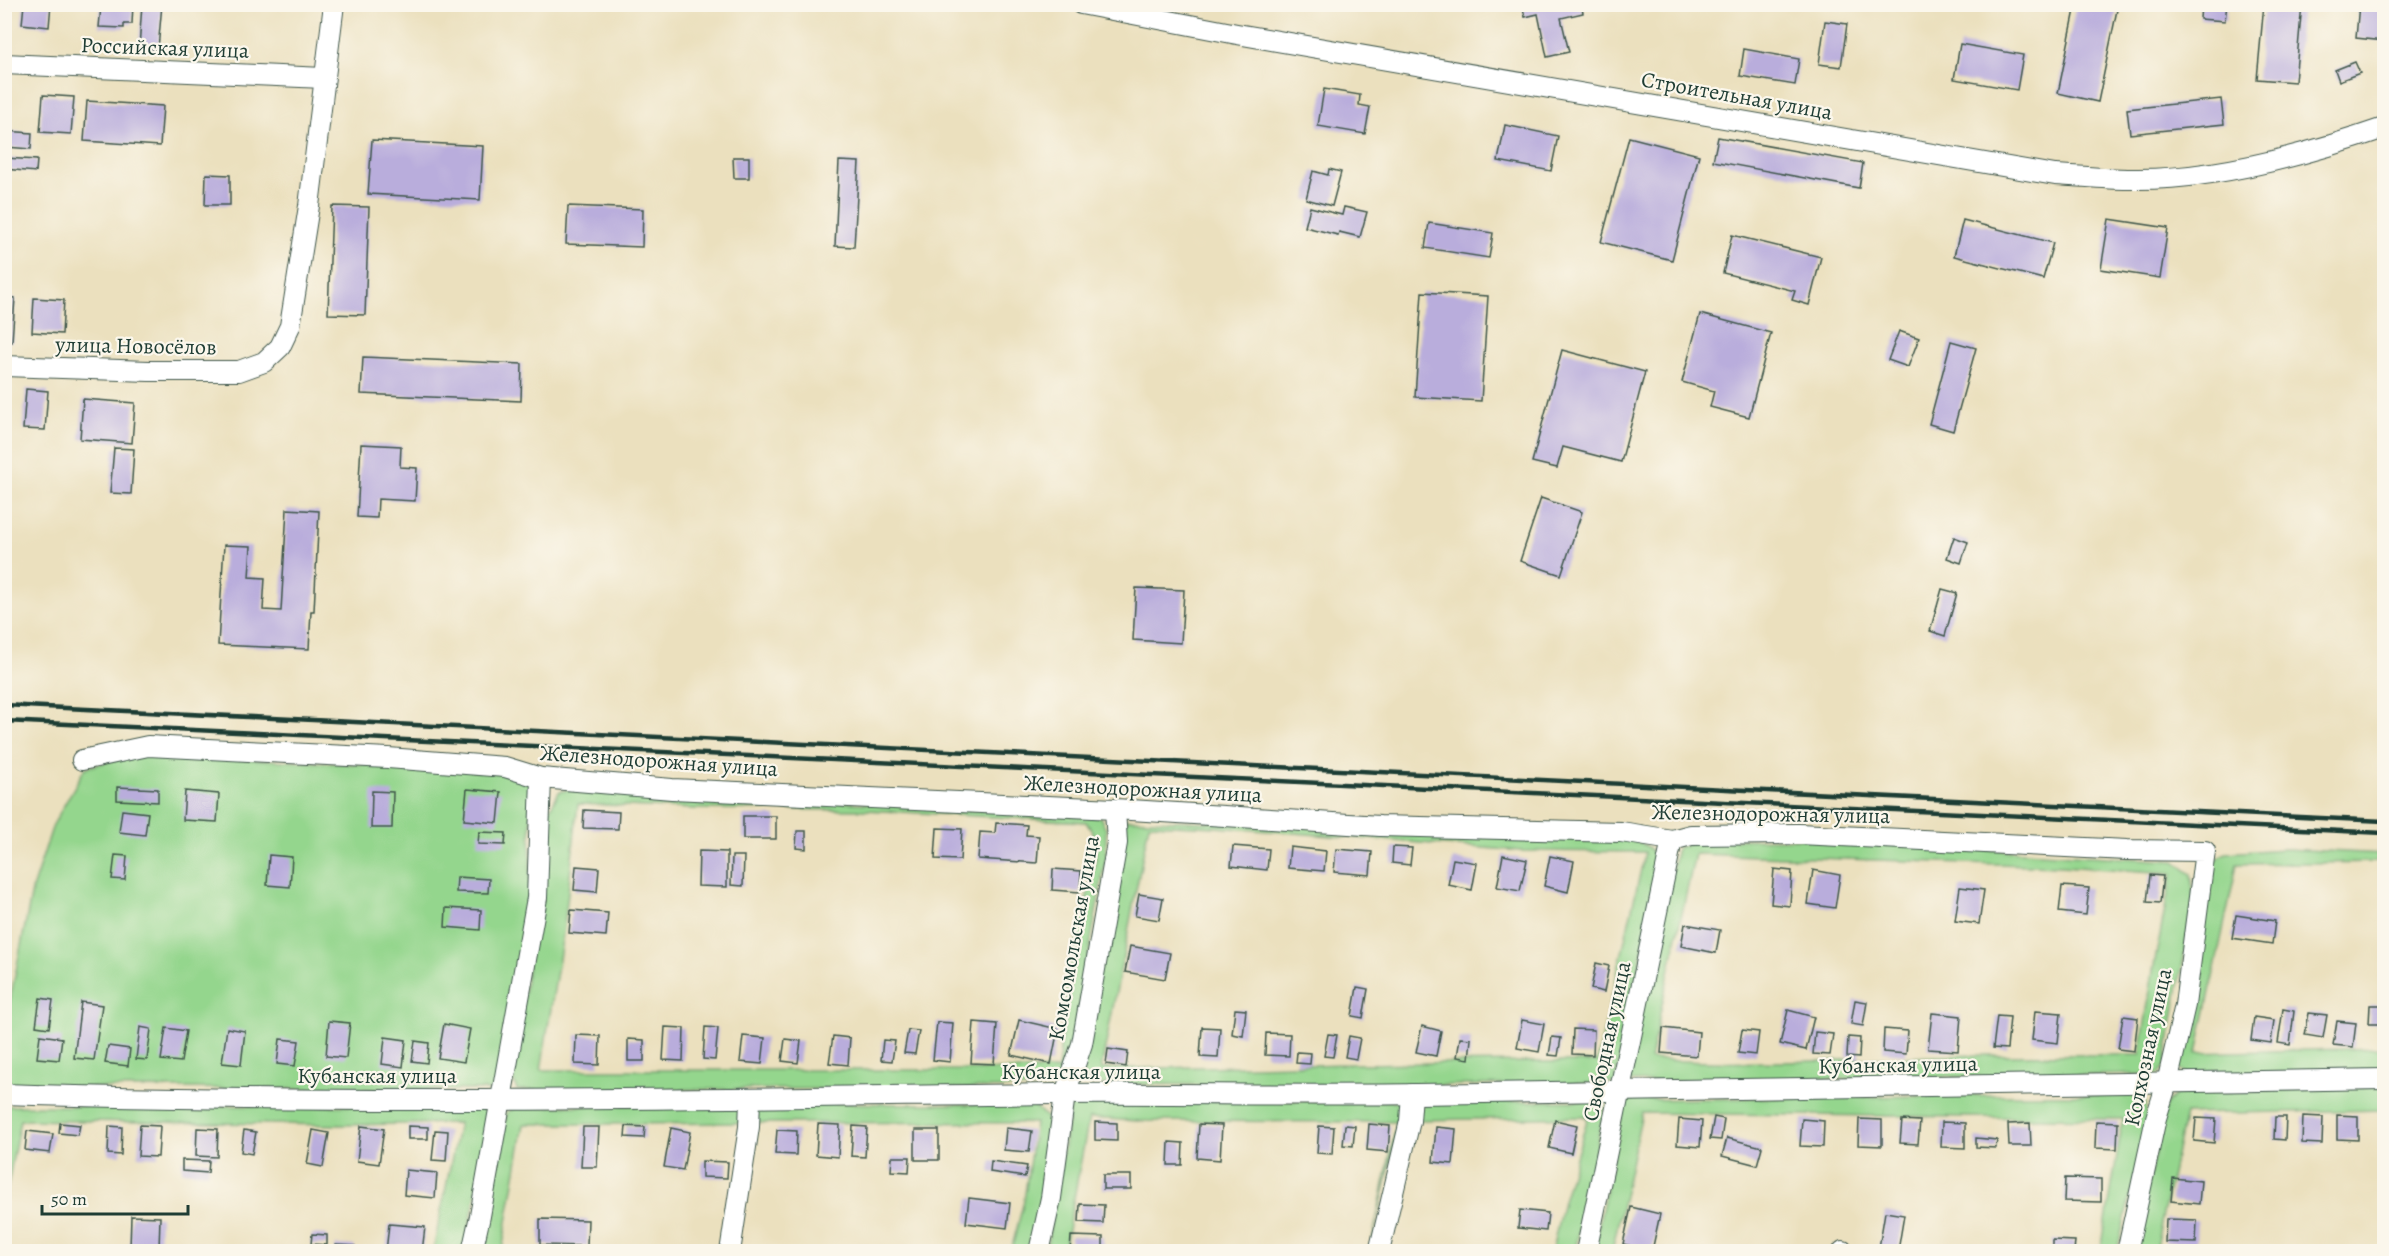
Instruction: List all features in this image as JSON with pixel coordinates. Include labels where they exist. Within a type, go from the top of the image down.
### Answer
[{"type":"street","points":[[324,78],[334,4]]},
{"type":"street","name":"Строительная улица","points":[[1081,4],[1249,36],[2055,175],[2130,180],[2190,176],[2292,158],[2385,128]]},
{"type":"street","name":"Российская улица","points":[[4,64],[324,78]]},
{"type":"street","name":"улица Новосёлов","points":[[4,366],[149,371],[239,370],[264,362],[280,347],[290,326],[309,206],[324,78]]},
{"type":"street","name":"Железнодорожная улица","points":[[82,760],[148,746],[388,758],[505,767],[541,778],[672,789],[1115,809],[1380,826],[1621,832],[1672,840],[1691,835],[1799,834],[2127,850],[2205,851]]},
{"type":"street","points":[[472,1251],[537,898],[541,778]]},
{"type":"street","name":"Комсомольская улица","points":[[1039,1251],[1051,1198],[1065,1094],[1082,1044],[1117,843],[1115,809]]},
{"type":"street","name":"Свободная улица","points":[[1586,1251],[1672,840]]},
{"type":"street","name":"Колхозная улица","points":[[2127,1251],[2156,1118],[2167,1083],[2185,1005],[2205,851]]},
{"type":"street","name":"Кубанская улица","points":[[4,1094],[403,1101],[1065,1094],[1412,1094],[2385,1079]]},
{"type":"street","points":[[1379,1251],[1410,1121],[1412,1094]]},
{"type":"street","points":[[730,1251],[749,1127],[750,1098]]},
{"type":"green space","points":[[136,754],[503,771],[531,782],[530,896],[498,1090],[5,1087],[5,1025],[33,886],[53,825],[85,768]]},
{"type":"green space","points":[[577,787],[1100,817],[1106,829],[1106,857],[1066,1081],[1049,1088],[517,1090],[513,1079],[548,813],[559,792]],"holes":[[[578,804],[695,809],[865,810],[1086,822],[1095,836],[1096,859],[1067,980],[1058,1070],[541,1070],[564,928]]]},
{"type":"green space","points":[[1124,819],[1629,838],[1650,849],[1657,862],[1659,869],[1615,1083],[1384,1086],[1093,1084],[1084,1078],[1082,1060]],"holes":[[[1149,824],[1217,827],[1521,851],[1645,852],[1597,1062],[1101,1069]]]},
{"type":"green space","points":[[1808,839],[2175,861],[2191,874],[2194,898],[2165,1066],[2159,1074],[1625,1082],[1677,848],[1697,840]],"holes":[[[1695,854],[2060,866],[2172,873],[2140,1055],[1964,1055],[1795,1062],[1650,1059]]]},
{"type":"green space","points":[[2285,849],[2384,854],[2384,862],[2237,864],[2197,1053],[2384,1048],[2384,1071],[2189,1075],[2179,1069],[2209,863],[2226,853]]},
{"type":"green space","points":[[2384,1086],[2384,1110],[2185,1114],[2155,1251],[2133,1252],[2166,1104],[2176,1094]]},
{"type":"green space","points":[[2139,1095],[2146,1103],[2148,1123],[2117,1251],[2101,1251],[2123,1119],[1642,1113],[1612,1251],[1593,1252],[1625,1100]]},
{"type":"green space","points":[[1080,1101],[1405,1101],[1370,1251],[1397,1122],[1139,1121],[1089,1118],[1064,1251],[1046,1252],[1071,1104]]},
{"type":"green space","points":[[1606,1101],[1575,1251],[1552,1251],[1563,1201],[1588,1117],[1418,1120],[1420,1110],[1426,1102]]},
{"type":"green space","points":[[803,1103],[1034,1105],[1049,1120],[1049,1157],[1031,1251],[1011,1251],[1024,1201],[1035,1123],[907,1122],[524,1124],[502,1251],[480,1252],[507,1112],[516,1107]]},
{"type":"green space","points":[[5,1106],[479,1106],[492,1118],[464,1251],[433,1251],[459,1123],[341,1125],[20,1120],[5,1200]]},
{"type":"building","points":[[24,4],[51,4],[49,27],[22,24]]},
{"type":"building","points":[[110,4],[133,4],[132,24],[124,24],[124,28],[99,27],[101,6],[110,6]]},
{"type":"building","points":[[142,4],[162,4],[158,49],[139,48]]},
{"type":"building","points":[[1522,4],[1581,4],[1583,13],[1561,18],[1569,52],[1547,57],[1538,14],[1525,17]]},
{"type":"building","points":[[2201,4],[2227,4],[2225,21],[2200,19]]},
{"type":"building","points":[[2264,4],[2302,4],[2295,82],[2257,79]]},
{"type":"building","points":[[2359,4],[2384,4],[2384,41],[2356,38]]},
{"type":"building","points":[[2076,5],[2118,5],[2098,102],[2058,93]]},
{"type":"building","points":[[1825,21],[1847,24],[1841,67],[1819,64]]},
{"type":"building","points":[[1960,44],[2023,55],[2017,90],[1954,79]]},
{"type":"building","points":[[1744,49],[1799,59],[1795,85],[1740,76]]},
{"type":"building","points":[[2355,62],[2360,73],[2339,81],[2335,70]]},
{"type":"building","points":[[1324,89],[1360,95],[1359,105],[1370,107],[1365,134],[1318,126]]},
{"type":"building","points":[[43,95],[74,97],[71,134],[40,132]]},
{"type":"building","points":[[2221,99],[2224,124],[2130,134],[2127,109]]},
{"type":"building","points":[[87,101],[163,106],[160,146],[84,141]]},
{"type":"building","points":[[1505,125],[1558,136],[1551,171],[1498,161]]},
{"type":"building","points":[[6,131],[32,133],[31,149],[6,147]]},
{"type":"building","points":[[1629,137],[1699,155],[1672,260],[1601,242]]},
{"type":"building","points":[[1718,137],[1863,163],[1859,188],[1713,161]]},
{"type":"building","points":[[372,140],[483,146],[480,200],[368,194]]},
{"type":"building","points":[[733,157],[749,157],[749,178],[734,178]]},
{"type":"building","points":[[5,158],[37,160],[36,172],[4,169]]},
{"type":"building","points":[[839,161],[859,162],[854,247],[835,246]]},
{"type":"building","points":[[1329,169],[1341,172],[1332,206],[1306,199],[1313,171],[1328,175]]},
{"type":"building","points":[[206,174],[230,175],[230,205],[205,205]]},
{"type":"building","points":[[332,206],[369,207],[365,315],[328,314]]},
{"type":"building","points":[[568,206],[643,209],[642,247],[566,244]]},
{"type":"building","points":[[1310,207],[1342,215],[1344,207],[1367,212],[1360,237],[1339,232],[1338,235],[1305,227]]},
{"type":"building","points":[[2109,219],[2168,228],[2160,278],[2101,269]]},
{"type":"building","points":[[1963,220],[2053,243],[2043,279],[1954,256]]},
{"type":"building","points":[[1429,223],[1493,233],[1489,258],[1425,248]]},
{"type":"building","points":[[1732,235],[1821,257],[1809,305],[1792,300],[1795,291],[1723,273]]},
{"type":"building","points":[[1422,292],[1488,296],[1481,401],[1415,397]]},
{"type":"building","points":[[4,297],[15,298],[12,342],[4,342]]},
{"type":"building","points":[[34,298],[64,300],[62,334],[32,332]]},
{"type":"building","points":[[1700,314],[1771,333],[1749,417],[1710,407],[1714,391],[1682,382]]},
{"type":"building","points":[[1899,331],[1919,338],[1908,367],[1888,360]]},
{"type":"building","points":[[1951,341],[1976,348],[1953,431],[1929,424]]},
{"type":"building","points":[[1562,350],[1645,372],[1621,462],[1563,447],[1557,468],[1532,462]]},
{"type":"building","points":[[363,357],[522,364],[521,401],[361,394]]},
{"type":"building","points":[[26,389],[48,391],[45,430],[23,429]]},
{"type":"building","points":[[83,399],[135,403],[132,443],[80,439]]},
{"type":"building","points":[[361,444],[401,446],[400,467],[417,468],[415,501],[378,499],[377,518],[357,517]]},
{"type":"building","points":[[114,448],[134,449],[131,494],[110,493]]},
{"type":"building","points":[[1541,498],[1582,512],[1561,575],[1520,561]]},
{"type":"building","points":[[287,509],[319,511],[314,611],[311,611],[309,649],[218,645],[224,545],[251,546],[249,577],[265,578],[263,610],[281,611]]},
{"type":"building","points":[[1954,537],[1968,542],[1961,563],[1947,558]]},
{"type":"building","points":[[1136,588],[1184,590],[1181,643],[1133,640]]},
{"type":"building","points":[[1942,589],[1957,593],[1945,636],[1930,631]]},
{"type":"building","points":[[117,787],[158,789],[158,802],[117,800]]},
{"type":"building","points":[[467,789],[501,792],[498,823],[464,820]]},
{"type":"building","points":[[185,791],[219,794],[217,822],[183,820]]},
{"type":"building","points":[[372,791],[393,792],[392,828],[371,828]]},
{"type":"building","points":[[122,810],[148,813],[145,835],[119,832]]},
{"type":"building","points":[[584,810],[619,812],[618,829],[583,828]]},
{"type":"building","points":[[743,816],[776,816],[776,839],[743,839]]},
{"type":"building","points":[[996,823],[1027,825],[1026,835],[1039,836],[1037,863],[978,859],[980,832],[995,833]]},
{"type":"building","points":[[937,828],[962,829],[960,860],[935,859]]},
{"type":"building","points":[[797,831],[806,831],[806,849],[796,848]]},
{"type":"building","points":[[479,832],[506,833],[505,845],[478,844]]},
{"type":"building","points":[[1233,846],[1269,849],[1267,870],[1231,866]]},
{"type":"building","points":[[1290,847],[1326,851],[1324,871],[1288,868]]},
{"type":"building","points":[[1393,847],[1412,848],[1410,865],[1392,863]]},
{"type":"building","points":[[1336,849],[1372,852],[1370,875],[1334,872]]},
{"type":"building","points":[[699,851],[727,852],[727,887],[698,886]]},
{"type":"building","points":[[115,855],[127,856],[125,880],[112,879]]},
{"type":"building","points":[[269,855],[292,857],[290,887],[267,885]]},
{"type":"building","points":[[1503,855],[1527,860],[1520,891],[1497,887]]},
{"type":"building","points":[[732,856],[744,856],[743,886],[731,885]]},
{"type":"building","points":[[1550,856],[1574,861],[1568,892],[1544,886]]},
{"type":"building","points":[[1453,859],[1477,863],[1472,890],[1448,885]]},
{"type":"building","points":[[576,866],[599,868],[597,892],[574,890]]},
{"type":"building","points":[[1053,869],[1081,871],[1080,892],[1052,890]]},
{"type":"building","points":[[1774,869],[1792,871],[1790,906],[1771,904]]},
{"type":"building","points":[[1813,870],[1840,875],[1835,908],[1808,904]]},
{"type":"building","points":[[2150,875],[2163,876],[2160,903],[2147,902]]},
{"type":"building","points":[[457,877],[489,879],[488,893],[456,892]]},
{"type":"building","points":[[2062,886],[2089,888],[2086,915],[2059,912]]},
{"type":"building","points":[[1960,887],[1984,890],[1979,924],[1955,921]]},
{"type":"building","points":[[1139,894],[1163,898],[1159,920],[1135,916]]},
{"type":"building","points":[[446,908],[481,910],[480,930],[445,927]]},
{"type":"building","points":[[571,910],[608,913],[606,936],[569,933]]},
{"type":"building","points":[[2236,915],[2275,921],[2272,944],[2232,938]]},
{"type":"building","points":[[1685,924],[1720,930],[1716,953],[1681,946]]},
{"type":"building","points":[[1130,946],[1170,953],[1165,979],[1125,972]]},
{"type":"building","points":[[1596,963],[1609,966],[1604,992],[1591,989]]},
{"type":"building","points":[[1357,987],[1368,989],[1363,1018],[1352,1016]]},
{"type":"building","points":[[40,998],[53,1000],[49,1028],[36,1026]]},
{"type":"building","points":[[1855,1000],[1867,1002],[1863,1026],[1851,1024]]},
{"type":"building","points":[[81,1002],[102,1005],[94,1060],[74,1058]]},
{"type":"building","points":[[2370,1005],[2384,1005],[2384,1024],[2369,1024]]},
{"type":"building","points":[[1235,1009],[1246,1010],[1243,1036],[1232,1034]]},
{"type":"building","points":[[2283,1009],[2294,1011],[2290,1045],[2278,1043]]},
{"type":"building","points":[[1788,1010],[1814,1017],[1806,1050],[1780,1044]]},
{"type":"building","points":[[2035,1011],[2061,1013],[2058,1043],[2032,1040]]},
{"type":"building","points":[[1932,1013],[1961,1016],[1958,1051],[1928,1049]]},
{"type":"building","points":[[2309,1013],[2327,1015],[2323,1038],[2305,1035]]},
{"type":"building","points":[[1997,1016],[2010,1017],[2007,1049],[1993,1048]]},
{"type":"building","points":[[2123,1016],[2138,1018],[2134,1051],[2118,1049]]},
{"type":"building","points":[[2254,1017],[2274,1020],[2271,1043],[2251,1040]]},
{"type":"building","points":[[1019,1020],[1058,1029],[1051,1064],[1011,1055]]},
{"type":"building","points":[[1522,1020],[1544,1024],[1539,1052],[1517,1048]]},
{"type":"building","points":[[329,1021],[350,1023],[346,1058],[326,1056]]},
{"type":"building","points":[[2337,1021],[2356,1023],[2353,1047],[2333,1045]]},
{"type":"building","points":[[937,1022],[953,1023],[950,1062],[933,1060]]},
{"type":"building","points":[[974,1022],[997,1024],[994,1064],[971,1063]]},
{"type":"building","points":[[444,1024],[470,1029],[464,1062],[438,1058]]},
{"type":"building","points":[[1422,1026],[1441,1031],[1436,1056],[1416,1052]]},
{"type":"building","points":[[140,1027],[151,1029],[147,1060],[136,1059]]},
{"type":"building","points":[[665,1027],[684,1028],[683,1061],[663,1060]]},
{"type":"building","points":[[705,1027],[718,1028],[715,1060],[703,1059]]},
{"type":"building","points":[[1202,1027],[1220,1028],[1218,1058],[1200,1057]]},
{"type":"building","points":[[166,1028],[186,1031],[181,1062],[161,1060]]},
{"type":"building","points":[[227,1028],[245,1031],[241,1065],[222,1063]]},
{"type":"building","points":[[1663,1028],[1699,1032],[1697,1056],[1661,1053]]},
{"type":"building","points":[[1573,1029],[1594,1030],[1593,1055],[1572,1054]]},
{"type":"building","points":[[1884,1029],[1908,1031],[1906,1054],[1883,1052]]},
{"type":"building","points":[[908,1030],[919,1031],[915,1054],[904,1053]]},
{"type":"building","points":[[1742,1030],[1759,1032],[1756,1055],[1738,1053]]},
{"type":"building","points":[[1815,1032],[1833,1034],[1830,1055],[1813,1054]]},
{"type":"building","points":[[1266,1033],[1290,1034],[1289,1056],[1265,1055]]},
{"type":"building","points":[[1328,1034],[1337,1035],[1333,1057],[1324,1056]]},
{"type":"building","points":[[40,1035],[62,1038],[59,1060],[37,1058]]},
{"type":"building","points":[[576,1035],[600,1036],[599,1065],[575,1064]]},
{"type":"building","points":[[743,1036],[765,1038],[762,1064],[740,1062]]},
{"type":"building","points":[[833,1036],[850,1038],[848,1065],[829,1063]]},
{"type":"building","points":[[1349,1036],[1360,1038],[1356,1059],[1345,1057]]},
{"type":"building","points":[[385,1037],[406,1040],[403,1067],[382,1064]]},
{"type":"building","points":[[1552,1037],[1561,1038],[1558,1056],[1549,1055]]},
{"type":"building","points":[[1848,1037],[1860,1038],[1859,1058],[1847,1057]]},
{"type":"building","points":[[1460,1038],[1471,1039],[1469,1059],[1457,1057]]},
{"type":"building","points":[[280,1039],[299,1041],[295,1066],[277,1064]]},
{"type":"building","points":[[628,1039],[644,1040],[644,1061],[628,1061]]},
{"type":"building","points":[[785,1039],[801,1041],[798,1063],[782,1061]]},
{"type":"building","points":[[883,1040],[895,1041],[892,1061],[881,1060]]},
{"type":"building","points":[[415,1041],[429,1043],[427,1063],[412,1061]]},
{"type":"building","points":[[108,1046],[130,1049],[128,1066],[105,1063]]},
{"type":"building","points":[[1108,1049],[1128,1052],[1126,1067],[1106,1064]]},
{"type":"building","points":[[1297,1052],[1311,1053],[1310,1064],[1296,1063]]},
{"type":"building","points":[[2337,1115],[2358,1116],[2358,1140],[2337,1139]]},
{"type":"building","points":[[2303,1116],[2323,1117],[2322,1144],[2302,1143]]},
{"type":"building","points":[[1714,1117],[1724,1119],[1721,1140],[1710,1139]]},
{"type":"building","points":[[2275,1117],[2286,1117],[2285,1140],[2274,1139]]},
{"type":"building","points":[[2196,1118],[2216,1119],[2214,1143],[2194,1141]]},
{"type":"building","points":[[1679,1119],[1702,1121],[1700,1147],[1677,1145]]},
{"type":"building","points":[[1802,1119],[1824,1121],[1823,1147],[1800,1146]]},
{"type":"building","points":[[1859,1119],[1882,1120],[1882,1146],[1858,1145]]},
{"type":"building","points":[[1555,1120],[1577,1125],[1571,1153],[1549,1148]]},
{"type":"building","points":[[1902,1120],[1920,1121],[1918,1144],[1900,1143]]},
{"type":"building","points":[[2096,1121],[2118,1122],[2117,1149],[2095,1148]]},
{"type":"building","points":[[1095,1122],[1117,1123],[1117,1141],[1095,1140]]},
{"type":"building","points":[[1942,1122],[1965,1123],[1965,1148],[1941,1147]]},
{"type":"building","points":[[60,1123],[80,1125],[78,1135],[59,1133]]},
{"type":"building","points":[[2030,1123],[2031,1146],[2009,1146],[2008,1124]]},
{"type":"building","points":[[818,1124],[840,1125],[838,1157],[816,1155]]},
{"type":"building","points":[[1199,1124],[1222,1125],[1220,1160],[1197,1158]]},
{"type":"building","points":[[1369,1124],[1390,1126],[1388,1152],[1367,1150]]},
{"type":"building","points":[[140,1125],[160,1126],[158,1157],[138,1156]]},
{"type":"building","points":[[1345,1125],[1355,1126],[1353,1146],[1343,1145]]},
{"type":"building","points":[[109,1126],[122,1127],[121,1155],[108,1154]]},
{"type":"building","points":[[361,1126],[384,1129],[379,1164],[357,1161]]},
{"type":"building","points":[[408,1126],[428,1127],[428,1139],[408,1139]]},
{"type":"building","points":[[626,1126],[645,1127],[644,1138],[625,1137]]},
{"type":"building","points":[[853,1126],[867,1127],[865,1157],[851,1156]]},
{"type":"building","points":[[1319,1126],[1334,1127],[1332,1154],[1317,1153]]},
{"type":"building","points":[[583,1127],[599,1127],[597,1167],[581,1167]]},
{"type":"building","points":[[1436,1127],[1456,1129],[1453,1164],[1433,1162]]},
{"type":"building","points":[[197,1128],[218,1129],[217,1157],[196,1156]]},
{"type":"building","points":[[671,1128],[690,1132],[683,1170],[664,1167]]},
{"type":"building","points":[[1006,1128],[1032,1131],[1029,1152],[1004,1150]]},
{"type":"building","points":[[244,1130],[256,1132],[252,1154],[241,1152]]},
{"type":"building","points":[[313,1130],[329,1133],[323,1167],[307,1164]]},
{"type":"building","points":[[435,1130],[448,1131],[446,1161],[432,1160]]},
{"type":"building","points":[[777,1130],[797,1131],[796,1155],[775,1154]]},
{"type":"building","points":[[915,1130],[939,1130],[939,1160],[915,1160]]},
{"type":"building","points":[[27,1131],[53,1134],[50,1153],[25,1150]]},
{"type":"building","points":[[1727,1138],[1762,1147],[1757,1165],[1722,1156]]},
{"type":"building","points":[[1976,1138],[1997,1140],[1996,1148],[1976,1147]]},
{"type":"building","points":[[1169,1142],[1183,1143],[1182,1165],[1168,1165]]},
{"type":"building","points":[[892,1157],[910,1157],[909,1172],[891,1171]]},
{"type":"building","points":[[182,1160],[209,1161],[208,1173],[182,1171]]},
{"type":"building","points":[[702,1161],[728,1162],[727,1178],[702,1177]]},
{"type":"building","points":[[991,1161],[1027,1166],[1025,1177],[990,1172]]},
{"type":"building","points":[[406,1170],[437,1173],[435,1198],[404,1195]]},
{"type":"building","points":[[1103,1175],[1131,1175],[1131,1189],[1103,1189]]},
{"type":"building","points":[[2065,1178],[2101,1179],[2101,1202],[2064,1201]]},
{"type":"building","points":[[2173,1178],[2201,1181],[2199,1204],[2171,1201]]},
{"type":"building","points":[[969,1198],[1010,1203],[1007,1228],[966,1223]]},
{"type":"building","points":[[1080,1204],[1104,1205],[1103,1223],[1079,1222]]},
{"type":"building","points":[[1631,1207],[1660,1214],[1652,1251],[1623,1244]]},
{"type":"building","points":[[1520,1210],[1548,1213],[1546,1231],[1518,1228]]},
{"type":"building","points":[[1885,1212],[1904,1215],[1898,1251],[1879,1248]]},
{"type":"building","points":[[131,1216],[160,1217],[159,1249],[130,1248]]},
{"type":"building","points":[[540,1219],[588,1220],[587,1246],[540,1245]]},
{"type":"building","points":[[2166,1219],[2197,1220],[2196,1243],[2165,1242]]},
{"type":"building","points":[[389,1224],[425,1227],[422,1252],[386,1252]]},
{"type":"building","points":[[312,1234],[327,1235],[327,1245],[311,1244]]},
{"type":"building","points":[[1071,1236],[1103,1237],[1103,1252],[1070,1252]]},
{"type":"building","points":[[2052,1240],[2075,1241],[2074,1252],[2052,1252]]},
{"type":"building","points":[[336,1245],[355,1246],[354,1252],[335,1252]]},
{"type":"building","points":[[975,1247],[1004,1249],[1004,1252],[975,1252]]},
{"type":"railway","points":[[4,705],[2384,821]]},
{"type":"railway","points":[[4,721],[2384,833]]}]
